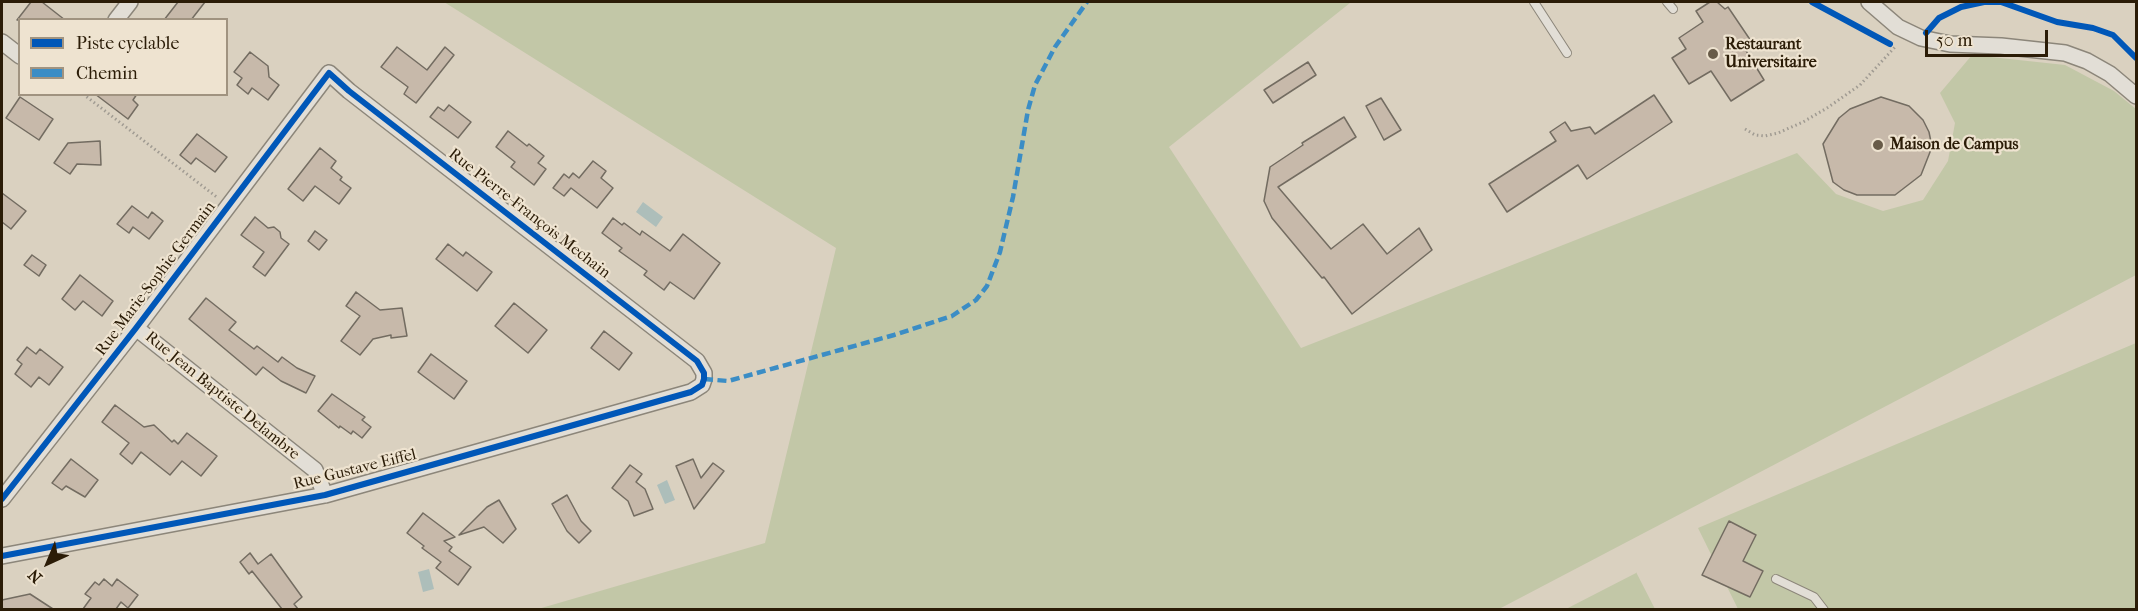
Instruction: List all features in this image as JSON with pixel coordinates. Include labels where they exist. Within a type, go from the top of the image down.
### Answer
[{"type":"street","points":[[118,18],[130,2]]},
{"type":"street","points":[[1869,2],[1898,27],[1921,39],[1950,44],[2001,46],[2065,53],[2110,74],[2136,96]]},
{"type":"street","points":[[2,42],[18,54]]},
{"type":"street","name":"Rue Marie-Sophie Germain","points":[[2,499],[136,328],[329,73]]},
{"type":"street","name":"Rue Pierre-François Mechain","points":[[329,73],[349,91],[697,361],[704,380]]},
{"type":"street","name":"Rue Jean Baptiste Delambre","points":[[136,328],[315,470],[325,495]]},
{"type":"street","name":"Rue Gustave Eiffel","points":[[2,556],[325,495],[679,396],[697,389],[704,380]]},
{"type":"lane","points":[[1534,2],[1567,53]]},
{"type":"lane","points":[[1667,2],[1673,9]]},
{"type":"lane","points":[[1776,579],[1814,597],[1824,609]]},
{"type":"path","points":[[1745,129],[1755,135],[1765,136],[1803,122],[1860,85],[1895,47]]},
{"type":"path","points":[[86,96],[229,206]]},
{"type":"green space","points":[[444,2],[1349,2],[1169,147],[1301,348],[1797,153],[1836,194],[1883,211],[1923,200],[1948,161],[1955,123],[1940,93],[1972,55],[2065,65],[2114,91],[2136,109],[2136,275],[1499,609],[538,609],[765,543],[836,248]]},
{"type":"green space","points":[[2136,343],[2136,609],[1738,609],[1698,528]]},
{"type":"green space","points":[[1636,573],[1655,609],[1566,609]]},
{"type":"shaded area","points":[[643,202],[663,217],[656,227],[636,212]]},
{"type":"shaded area","points":[[667,480],[675,500],[665,504],[657,485]]},
{"type":"shaded area","points":[[429,569],[434,589],[423,592],[418,572]]},
{"type":"building","points":[[31,2],[42,2],[62,18],[19,18]]},
{"type":"building","points":[[178,2],[205,2],[193,18],[166,18]]},
{"type":"building","name":"Restaurant Universitaire","points":[[1710,2],[1717,2],[1725,9],[1728,7],[1753,44],[1745,49],[1764,80],[1731,101],[1711,71],[1689,84],[1672,58],[1686,49],[1679,38],[1703,22],[1696,11]]},
{"type":"building","points":[[397,47],[427,70],[445,47],[454,55],[416,103],[404,94],[408,87],[381,67]]},
{"type":"building","points":[[250,52],[268,66],[269,77],[279,85],[268,100],[252,88],[248,94],[237,85],[242,78],[234,72]]},
{"type":"building","points":[[1308,62],[1316,75],[1273,103],[1264,90]]},
{"type":"building","points":[[1654,95],[1672,122],[1587,179],[1578,165],[1507,212],[1489,184],[1556,141],[1550,132],[1565,122],[1571,131],[1590,127],[1595,134]]},
{"type":"building","points":[[98,96],[136,96],[133,100],[138,105],[128,119]]},
{"type":"building","points":[[20,97],[53,119],[39,140],[6,118]]},
{"type":"building","name":"Maison de Campus","points":[[1881,97],[1909,106],[1923,120],[1929,132],[1932,147],[1921,175],[1895,195],[1857,195],[1833,182],[1823,144],[1839,118],[1850,109]]},
{"type":"building","points":[[1381,98],[1401,130],[1384,140],[1366,106]]},
{"type":"building","points":[[449,105],[471,122],[458,138],[430,117],[438,107],[444,111]]},
{"type":"building","points":[[1344,117],[1356,137],[1278,187],[1331,249],[1363,224],[1387,254],[1419,228],[1432,250],[1352,314],[1324,277],[1322,278],[1272,218],[1264,201],[1270,167],[1303,145],[1302,143]]},
{"type":"building","points":[[508,131],[544,156],[538,163],[546,169],[534,185],[511,167],[515,162],[496,147]]},
{"type":"building","points":[[197,134],[227,157],[215,172],[196,158],[191,164],[180,155]]},
{"type":"building","points":[[100,141],[101,165],[77,164],[70,174],[54,163],[68,143]]},
{"type":"building","points":[[320,148],[336,161],[331,168],[342,177],[340,180],[351,188],[339,204],[315,186],[303,201],[288,189]]},
{"type":"building","points":[[593,161],[606,171],[601,178],[613,188],[597,208],[571,188],[564,196],[553,188],[564,174],[569,178],[573,173],[579,178]]},
{"type":"building","points":[[2,193],[26,211],[11,229],[2,222]]},
{"type":"building","points":[[132,206],[148,218],[152,212],[163,221],[149,239],[133,227],[129,233],[117,224]]},
{"type":"building","points":[[255,217],[268,228],[274,227],[280,232],[281,238],[289,244],[265,276],[253,267],[264,252],[241,235]]},
{"type":"building","points":[[613,218],[640,235],[642,231],[670,251],[683,234],[720,263],[694,299],[670,282],[664,290],[644,275],[647,271],[619,251],[622,248],[602,233]]},
{"type":"building","points":[[315,231],[327,240],[319,250],[308,241]]},
{"type":"building","points":[[448,244],[463,256],[466,252],[492,272],[477,291],[436,259]]},
{"type":"building","points":[[32,255],[46,265],[39,276],[24,265]]},
{"type":"building","points":[[80,275],[113,301],[102,316],[83,301],[75,310],[62,299]]},
{"type":"building","points":[[356,292],[380,310],[402,308],[407,336],[391,338],[391,335],[373,339],[360,355],[341,341],[360,316],[346,306]]},
{"type":"building","points":[[206,298],[236,322],[229,330],[254,349],[257,346],[278,362],[282,357],[297,368],[315,376],[306,393],[281,381],[263,367],[256,375],[189,319]]},
{"type":"building","points":[[514,303],[547,330],[528,353],[495,326]]},
{"type":"building","points":[[604,331],[632,353],[619,370],[591,348]]},
{"type":"building","points":[[27,347],[36,354],[40,349],[63,367],[49,385],[39,377],[31,387],[15,374],[22,364],[17,360]]},
{"type":"building","points":[[431,354],[467,381],[454,399],[418,372]]},
{"type":"building","points":[[332,394],[365,417],[362,420],[371,427],[362,438],[353,431],[351,434],[340,426],[339,428],[318,411]]},
{"type":"building","points":[[115,405],[144,427],[154,425],[172,442],[174,440],[178,444],[187,433],[217,456],[201,476],[182,461],[170,475],[141,452],[132,464],[120,454],[129,443],[102,422]]},
{"type":"building","points":[[71,459],[98,480],[85,497],[66,486],[62,490],[52,483]]},
{"type":"building","points":[[693,459],[701,478],[713,463],[724,471],[694,509],[676,466]]},
{"type":"building","points":[[630,465],[642,474],[636,482],[645,489],[653,509],[634,516],[628,501],[612,488]]},
{"type":"building","points":[[567,495],[581,521],[591,531],[579,543],[567,531],[552,504]]},
{"type":"building","points":[[499,500],[516,529],[503,543],[484,527],[459,535],[487,507]]},
{"type":"building","points":[[423,513],[455,537],[444,541],[452,547],[449,551],[471,567],[458,585],[436,568],[441,562],[407,533]]},
{"type":"building","points":[[1729,521],[1756,535],[1743,561],[1763,571],[1750,597],[1702,575]]},
{"type":"building","points":[[250,553],[258,564],[271,554],[302,597],[294,604],[298,609],[282,609],[252,571],[249,574],[240,562]]},
{"type":"building","points":[[104,579],[112,586],[117,579],[138,595],[128,608],[121,602],[116,609],[83,609],[91,598],[85,594],[95,582],[99,585]]},
{"type":"building","points":[[30,594],[53,609],[2,609],[2,600]]},
{"type":"marked path","points":[[704,379],[728,381],[894,335],[952,316],[976,300],[987,286],[1000,252],[1035,85],[1055,47],[1087,2]]},
{"type":"cycle path","points":[[1812,2],[1890,44]]},
{"type":"cycle path","points":[[1926,33],[1939,18],[1961,7],[1984,2],[2001,2],[2057,22],[2093,28],[2113,35],[2136,58]]},
{"type":"cycle path","points":[[2,499],[136,328],[329,73],[349,91],[697,361],[704,373],[702,385],[691,392],[325,495],[2,556]]},
{"type":"place","name":"Restaurant Universitaire","points":[[1713,54]]},
{"type":"place","name":"Maison de Campus","points":[[1878,145]]}]
